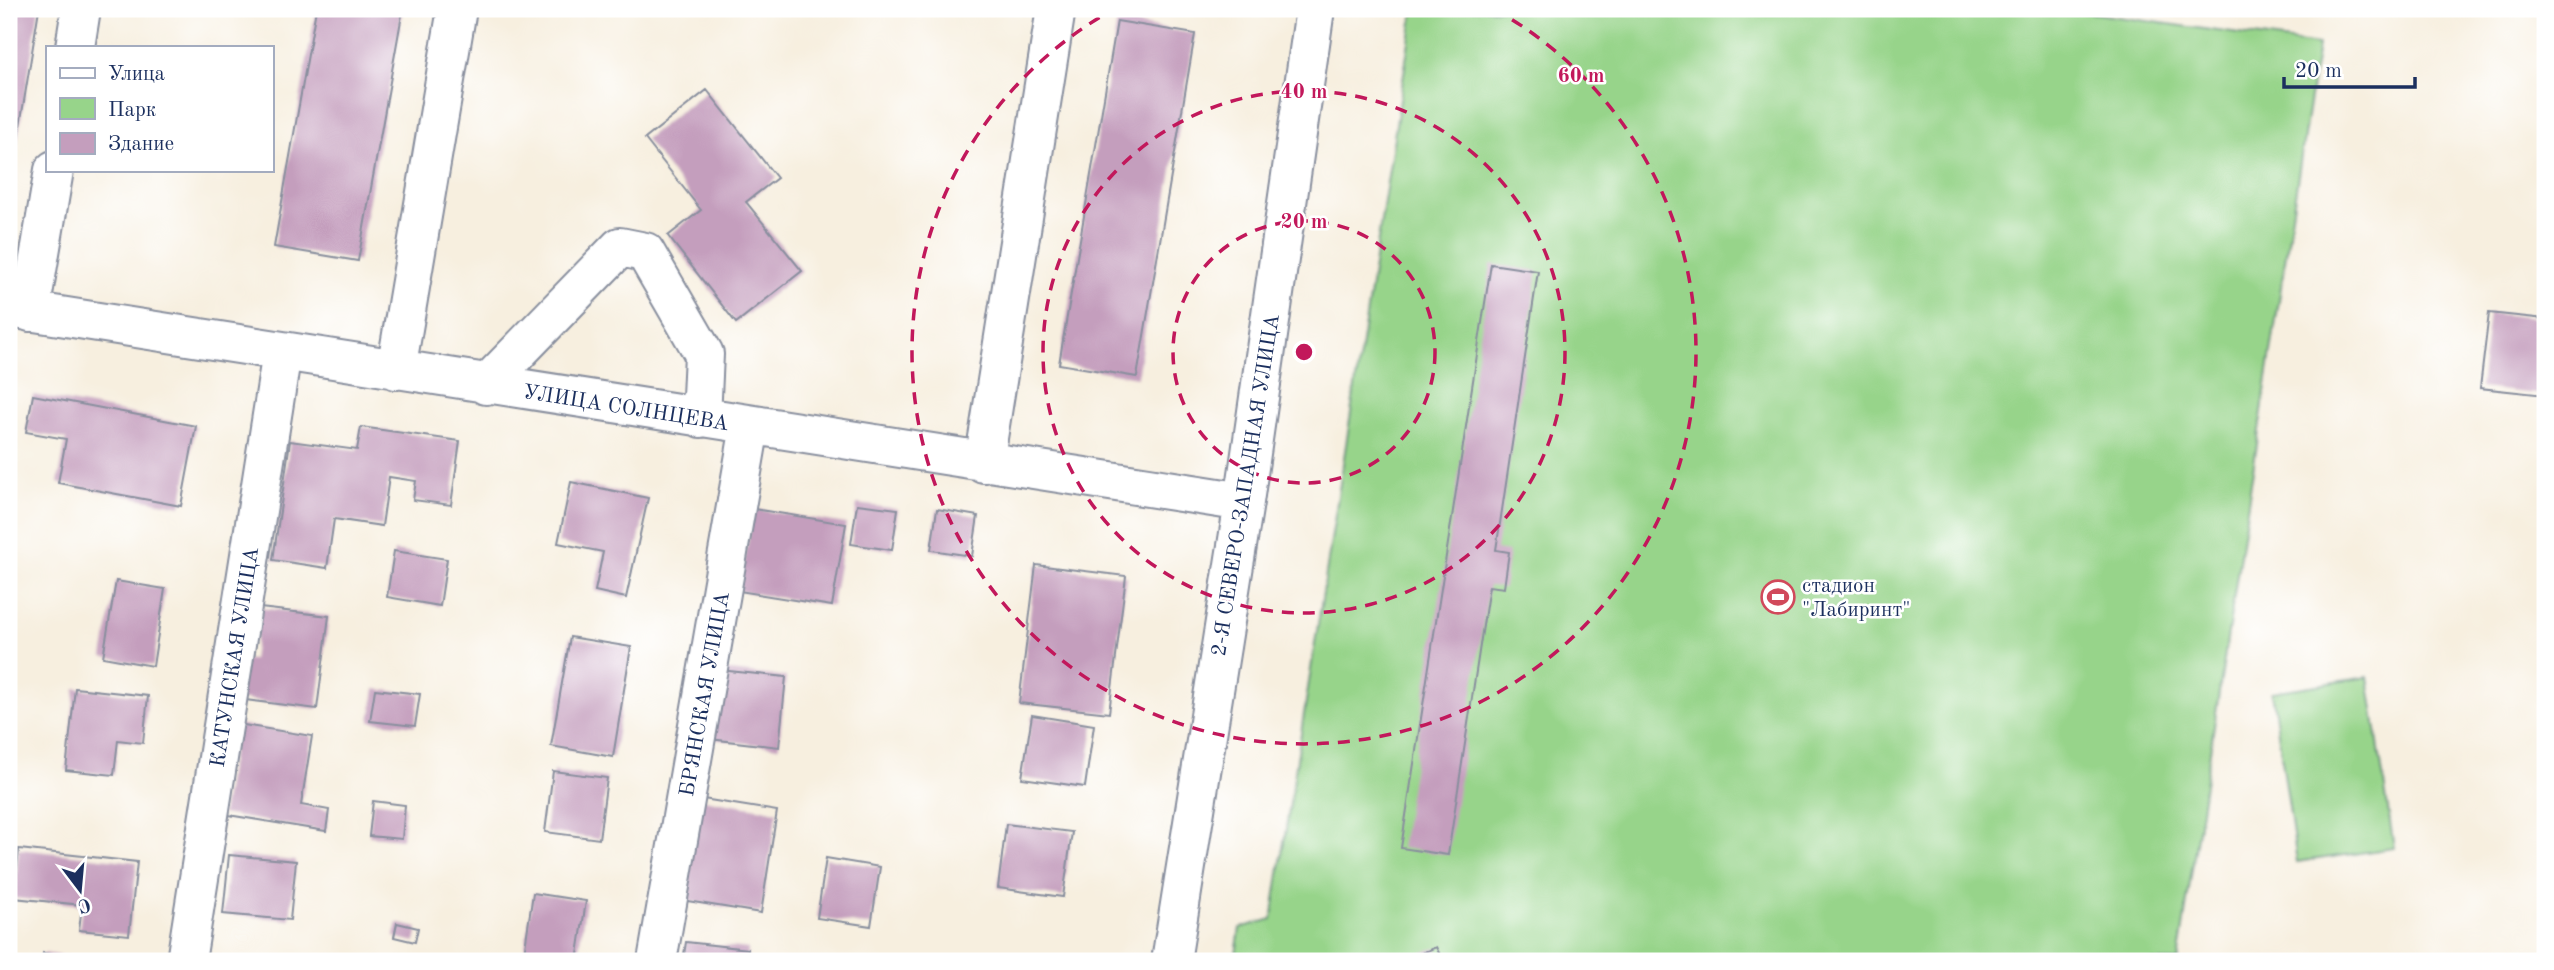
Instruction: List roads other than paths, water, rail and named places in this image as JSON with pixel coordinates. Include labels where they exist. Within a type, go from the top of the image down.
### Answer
[{"type":"street","points":[[75,46],[81,9]]},
{"type":"street","points":[[396,370],[457,9]]},
{"type":"street","points":[[984,463],[1056,9]]},
{"type":"street","name":"2-Я СЕВЕРО-ЗАПАДНАЯ УЛИЦА","points":[[1171,961],[1244,502],[1315,9]]},
{"type":"street","points":[[20,310],[54,172]]},
{"type":"street","points":[[486,385],[620,247],[645,252],[704,354],[701,418]]},
{"type":"street","name":"УЛИЦА СОЛНЦЕВА","points":[[20,310],[1244,502]]},
{"type":"street","name":"КАТУНСКАЯ УЛИЦА","points":[[186,961],[282,352]]},
{"type":"street","name":"БРЯНСКАЯ УЛИЦА","points":[[657,961],[750,426]]},
{"type":"place","name":"стадион \"Лабиринт\"","points":[[1778,597]]}]
